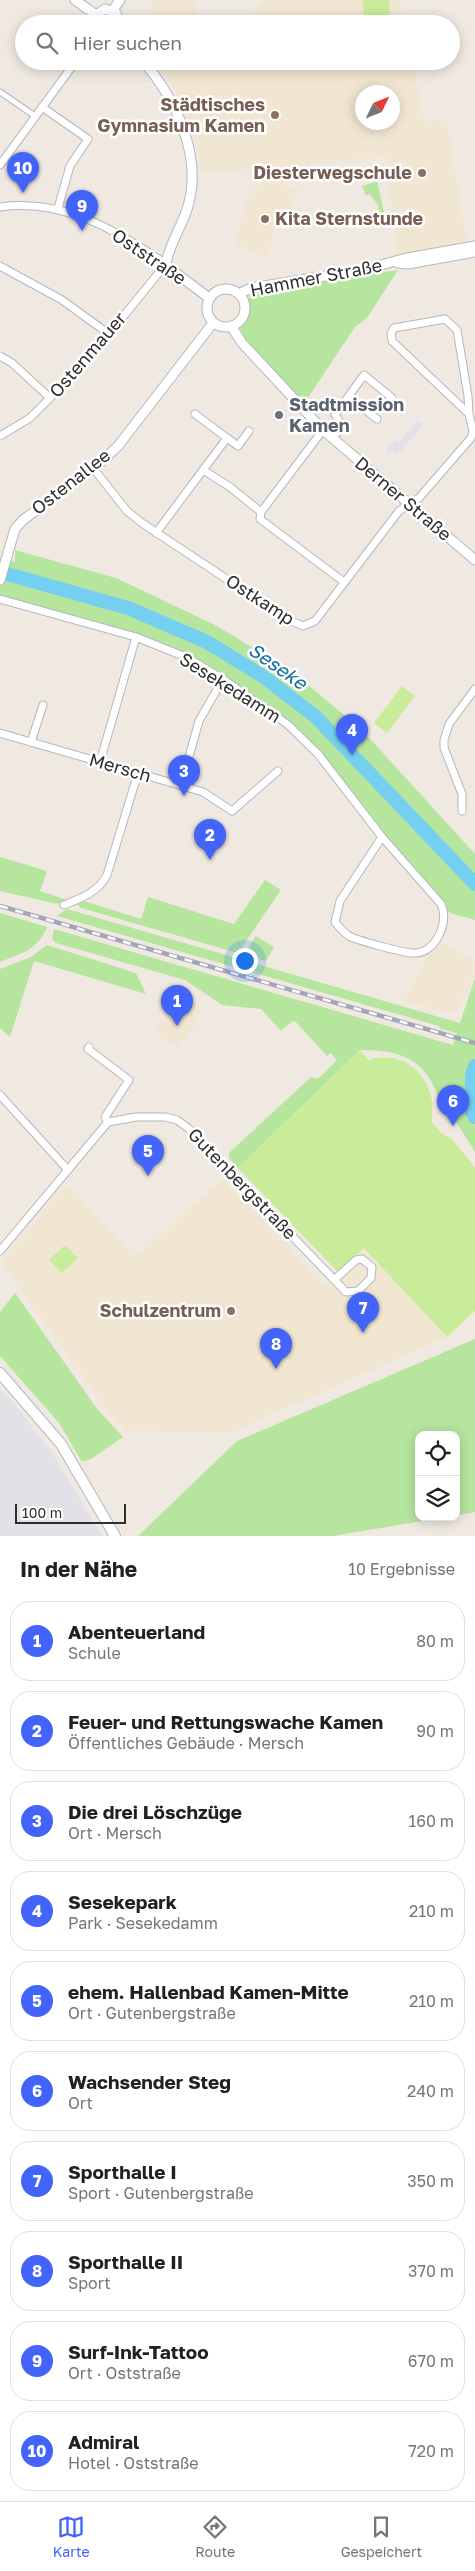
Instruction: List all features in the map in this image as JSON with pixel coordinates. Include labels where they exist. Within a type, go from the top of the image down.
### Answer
[{"type":"main road","points":[[0,1374],[61,1444],[115,1536]]},
{"type":"street","points":[[75,0],[90,15]]},
{"type":"street","points":[[113,10],[120,0]]},
{"type":"street","points":[[100,15],[105,9],[113,10],[117,15]]},
{"type":"street","points":[[0,164],[69,70]]},
{"type":"street","points":[[150,70],[175,108],[182,128],[191,171],[192,189],[188,208],[166,264]]},
{"type":"street","points":[[0,92],[35,116]]},
{"type":"street","points":[[42,107],[88,139],[70,166],[58,208]]},
{"type":"street","name":"Oststraße","points":[[0,207],[25,205],[58,208],[94,221],[166,264],[209,298]]},
{"type":"street","name":"Hammer Straße","points":[[238,294],[250,288],[395,263],[407,258],[475,246]]},
{"type":"street","name":"Hammer Straße","points":[[395,263],[408,264],[475,252]]},
{"type":"street","name":"Ostenmauer","points":[[0,436],[30,418],[50,398],[109,334],[166,264]]},
{"type":"street","points":[[0,266],[62,300],[109,334]]},
{"type":"street","name":"Hammer Straße","points":[[209,298],[215,292],[223,289],[231,290],[238,294],[242,300],[244,312],[237,323],[232,326]]},
{"type":"street","points":[[209,298],[207,311],[213,322],[225,327],[232,326]]},
{"type":"street","points":[[469,414],[397,346],[391,336],[394,328],[445,319],[457,330],[468,396],[469,414],[473,426]]},
{"type":"street","name":"Ostenallee","points":[[0,580],[3,560],[15,529],[23,520],[93,468],[118,446],[213,322]]},
{"type":"street","name":"Derner Straße","points":[[232,326],[248,351],[323,430],[475,560]]},
{"type":"street","points":[[0,356],[12,363],[50,398]]},
{"type":"street","points":[[332,438],[343,426],[334,415],[364,375],[392,398]]},
{"type":"street","points":[[349,396],[377,418]]},
{"type":"street","points":[[195,414],[238,446],[249,431]]},
{"type":"street","name":"Ostkamp","points":[[93,468],[127,511],[156,533],[298,626],[309,625],[315,620],[399,511],[419,498],[470,438],[473,426]]},
{"type":"street","points":[[323,430],[261,512],[260,518],[344,582]]},
{"type":"street","points":[[156,533],[227,438]]},
{"type":"street","points":[[203,470],[230,487],[261,512]]},
{"type":"street","name":"Sesekedamm","points":[[0,599],[136,637],[188,658],[287,724],[318,754],[382,837],[444,910],[444,926],[435,941],[424,950],[414,954],[351,937],[335,922],[340,901],[382,837]]},
{"type":"street","points":[[100,762],[136,637]]},
{"type":"street","points":[[181,785],[199,721],[223,680]]},
{"type":"street","points":[[462,811],[462,794],[444,748],[444,740],[449,724],[475,690]]},
{"type":"street","points":[[31,742],[42,705]]},
{"type":"street","name":"Mersch","points":[[0,733],[181,785],[214,797],[232,812],[278,771]]},
{"type":"street","points":[[64,905],[91,893],[100,886],[108,875],[138,773]]},
{"type":"street","points":[[0,1251],[108,1122],[106,1117],[129,1080],[126,1075],[88,1049],[89,1047]]},
{"type":"street","points":[[0,1095],[68,1170]]},
{"type":"street","name":"Gutenbergstraße","points":[[108,1122],[136,1117],[166,1117],[184,1124],[334,1280],[346,1292],[352,1293],[371,1278],[372,1267],[362,1259],[356,1260],[334,1280]]},
{"type":"shaded area","points":[[152,0],[194,0],[196,15],[154,15]]},
{"type":"shaded area","points":[[263,0],[398,0],[402,15],[254,15]]},
{"type":"shaded area","name":"Städtisches Gymnasium Kamen","points":[[164,70],[414,70],[425,122],[446,118],[467,242],[397,257],[386,157],[202,173],[192,125]]},
{"type":"shaded area","name":"Kita Sternstunde","points":[[269,174],[280,176],[287,187],[295,186],[300,189],[292,199],[294,210],[284,227],[275,228],[268,257],[234,244],[250,192]]},
{"type":"shaded area","points":[[418,420],[424,424],[397,455],[392,450],[388,453],[386,451],[396,440],[399,442]]},
{"type":"shaded area","points":[[442,942],[475,962],[475,972],[458,1009],[451,1014],[404,1001],[428,956]]},
{"type":"shaded area","points":[[184,996],[202,1009],[195,1018],[199,1021],[178,1048],[155,1031]]},
{"type":"shaded area","name":"Schulzentrum","points":[[223,1179],[323,1285],[364,1248],[447,1337],[230,1433],[128,1431],[103,1406],[1,1261],[67,1185],[135,1257]]},
{"type":"shaded area","points":[[0,1390],[8,1396],[52,1453],[102,1536],[0,1536]]},
{"type":"green space","points":[[363,0],[389,0],[390,15],[364,15]]},
{"type":"green space","points":[[377,181],[386,221],[378,223],[377,219],[381,218],[380,210],[377,209],[379,207],[370,194],[366,196],[362,186]]},
{"type":"green space","points":[[398,270],[367,318],[355,327],[303,405],[242,335],[240,328],[246,320],[248,313],[249,296],[274,289]]},
{"type":"green space","points":[[15,550],[116,578],[215,625],[290,670],[361,729],[475,854],[475,920],[450,913],[297,731],[226,679],[149,641],[0,598],[0,558],[15,562]]},
{"type":"green space","points":[[402,686],[415,696],[387,733],[374,723]]},
{"type":"green space","points":[[0,857],[47,871],[40,891],[67,900],[58,904],[0,891]]},
{"type":"green space","points":[[265,880],[281,890],[238,953],[81,908],[77,904],[84,901],[141,919],[148,897],[234,924]]},
{"type":"green space","points":[[67,909],[460,1023],[475,978],[475,1152],[450,1112],[450,1106],[442,1109],[430,1080],[414,1062],[403,1056],[391,1053],[360,1050],[238,1168],[229,1158],[229,1153],[311,1077],[318,1079],[337,1060],[331,1053],[327,1056],[294,1020],[281,1031],[261,1009],[222,1005],[185,980],[56,943],[52,939],[54,929],[453,1045],[457,1033],[441,1029],[439,1026],[57,916]]},
{"type":"green space","points":[[0,913],[47,927],[38,942],[28,950],[0,962]]},
{"type":"green space","points":[[256,936],[274,947],[266,961],[244,955]]},
{"type":"green space","points":[[47,945],[136,973],[146,994],[34,961],[10,1037],[0,1028],[0,969],[31,957]]},
{"type":"green space","points":[[360,1050],[368,1060],[382,1057],[396,1059],[418,1071],[430,1094],[432,1107],[431,1121],[441,1133],[453,1140],[475,1168],[475,1311],[447,1337],[364,1248],[338,1272],[238,1168]]},
{"type":"green space","points":[[65,1245],[78,1258],[62,1273],[49,1260]]},
{"type":"green space","points":[[15,1293],[98,1410],[123,1437],[91,1459],[82,1462],[59,1423],[0,1356],[0,1312]]},
{"type":"green space","points":[[475,1339],[475,1512],[460,1515],[460,1431],[415,1431],[415,1521],[423,1521],[333,1536],[138,1536],[237,1441]]},
{"type":"waterway","name":"Seseke","points":[[0,572],[128,608],[207,642],[264,677],[316,717],[475,884]]},
{"type":"waterway","name":"Seseke","points":[[475,1066],[472,1076],[472,1112],[475,1117]]},
{"type":"railway","points":[[0,906],[475,1043]]},
{"type":"place","name":"Städtisches Gymnasium Kamen","points":[[275,115]]},
{"type":"place","name":"Diesterwegschule","points":[[422,173]]},
{"type":"place","name":"Admiral","points":[[23,193]]},
{"type":"place","name":"Kita Sternstunde","points":[[265,219]]},
{"type":"place","name":"Surf-Ink-Tattoo","points":[[82,231]]},
{"type":"place","name":"Stadtmission Kamen","points":[[279,415]]},
{"type":"place","name":"Sesekepark","points":[[352,755]]},
{"type":"place","name":"Die drei Löschzüge","points":[[184,796]]},
{"type":"place","name":"Feuer- und Rettungswache Kamen","points":[[210,860]]},
{"type":"place","name":"Abenteuerland","points":[[177,1026]]},
{"type":"place","name":"Wachsender Steg","points":[[453,1126]]},
{"type":"place","name":"ehem. Hallenbad Kamen-Mitte","points":[[148,1176]]},
{"type":"place","name":"Schulzentrum","points":[[231,1311]]},
{"type":"place","name":"Sporthalle I","points":[[363,1333]]},
{"type":"place","name":"Sporthalle II","points":[[276,1369]]}]
